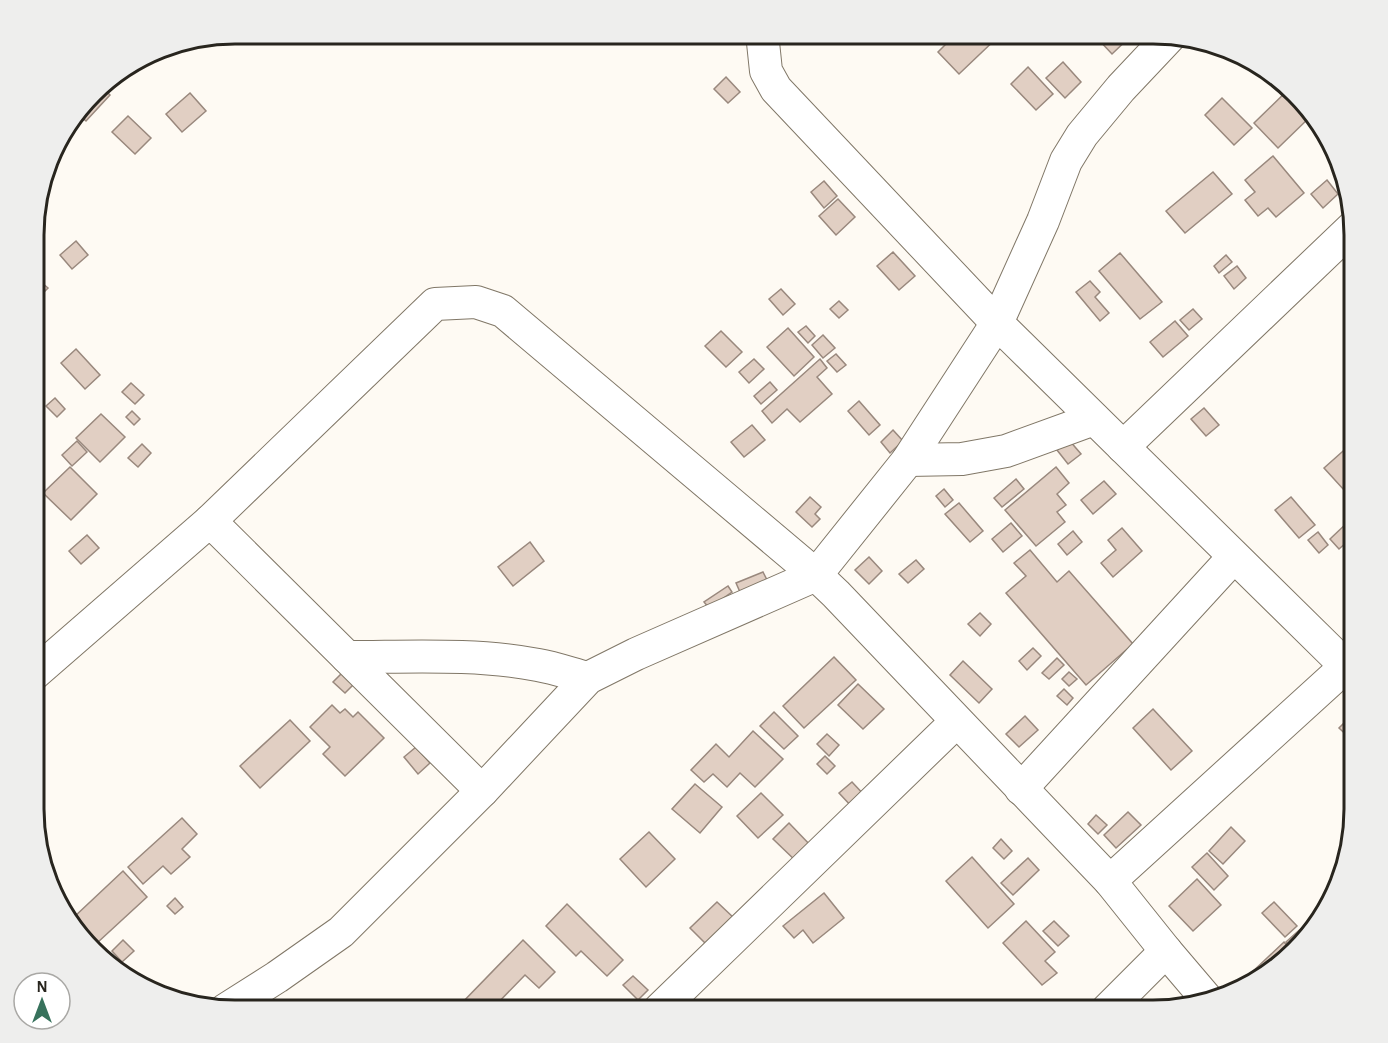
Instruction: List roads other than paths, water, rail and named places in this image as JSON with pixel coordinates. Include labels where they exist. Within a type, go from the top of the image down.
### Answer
[{"type":"street","points":[[763,44],[766,71],[776,88],[997,323],[1344,658]]},
{"type":"street","points":[[242,999],[341,932],[482,791],[588,678],[636,654],[816,575],[908,460],[948,395],[997,323],[1043,221],[1066,161],[1082,135],[1162,44]]},
{"type":"street","points":[[1123,447],[1344,236]]},
{"type":"street","points":[[44,665],[210,521],[435,303],[476,302],[503,311],[816,575],[1110,881],[1202,993]]},
{"type":"street","points":[[908,460],[962,459],[1006,451],[1094,419]]},
{"type":"street","points":[[210,521],[482,791]]},
{"type":"street","points":[[1021,789],[1230,561]]},
{"type":"street","points":[[348,657],[461,658],[520,662],[541,665],[588,678]]},
{"type":"street","points":[[1110,881],[1344,673]]},
{"type":"street","points":[[670,999],[956,722]]},
{"type":"street","points":[[1117,1000],[1166,951]]}]
